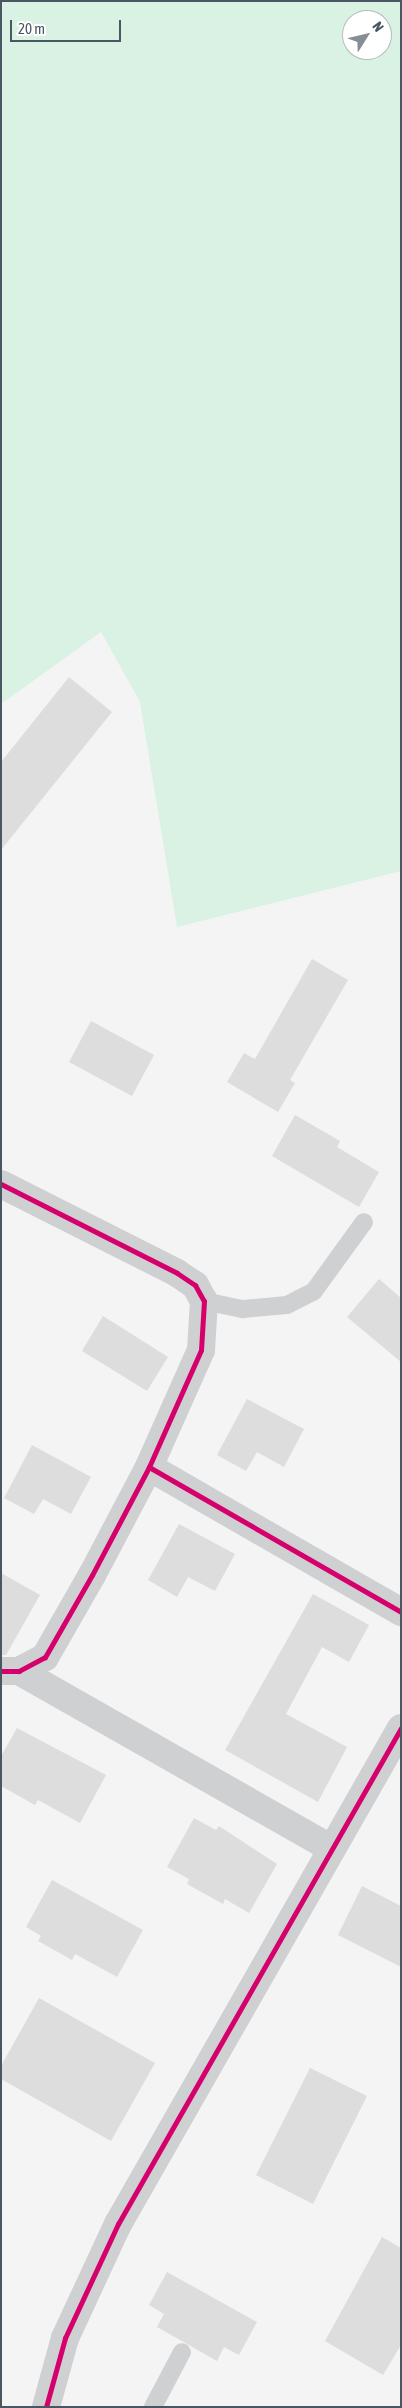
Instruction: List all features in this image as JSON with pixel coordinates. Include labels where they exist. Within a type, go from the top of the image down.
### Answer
[{"type":"street","points":[[1,1184],[177,1273],[195,1285],[204,1301],[201,1350],[149,1466],[56,1641],[45,1657],[10,1671]]},
{"type":"street","points":[[149,1466],[401,1612]]},
{"type":"street","points":[[10,1671],[331,1848]]},
{"type":"street","points":[[46,2407],[65,2338],[118,2224],[401,1728]]},
{"type":"lane","points":[[204,1301],[243,1309],[287,1305],[314,1291],[364,1222]]},
{"type":"lane","points":[[153,2407],[182,2352]]},
{"type":"green space","points":[[1,1],[401,1],[401,871],[177,927],[140,702],[101,632],[1,704]]},
{"type":"building","points":[[69,677],[112,712],[1,850],[1,762]]},
{"type":"building","points":[[312,959],[348,980],[290,1080],[295,1083],[278,1112],[227,1082],[244,1053],[255,1059]]},
{"type":"building","points":[[91,1021],[154,1055],[132,1096],[69,1062]]},
{"type":"building","points":[[295,1115],[340,1141],[337,1147],[379,1172],[359,1207],[272,1156]]},
{"type":"building","points":[[379,1279],[401,1298],[401,1362],[347,1317]]},
{"type":"building","points":[[103,1316],[168,1357],[147,1391],[82,1351]]},
{"type":"building","points":[[247,1399],[304,1429],[284,1467],[257,1452],[246,1471],[217,1455]]},
{"type":"building","points":[[32,1445],[91,1477],[71,1514],[43,1499],[34,1514],[4,1498]]},
{"type":"building","points":[[179,1524],[235,1554],[215,1591],[188,1577],[177,1597],[148,1580]]},
{"type":"building","points":[[1,1573],[40,1595],[6,1655],[1,1655]]},
{"type":"building","points":[[313,1594],[369,1625],[349,1662],[322,1647],[286,1714],[347,1747],[318,1802],[225,1750]]},
{"type":"building","points":[[17,1728],[106,1775],[80,1823],[38,1800],[35,1805],[1,1786],[1,1756]]},
{"type":"building","points":[[194,1818],[216,1830],[219,1826],[277,1864],[249,1913],[225,1899],[223,1904],[187,1884],[189,1879],[167,1867]]},
{"type":"building","points":[[52,1880],[143,1930],[117,1977],[75,1954],[72,1960],[38,1941],[41,1936],[26,1927]]},
{"type":"building","points":[[362,1886],[401,1906],[401,1967],[338,1935]]},
{"type":"building","points":[[39,1998],[155,2063],[111,2141],[1,2079],[1,2066]]},
{"type":"building","points":[[310,2068],[367,2096],[313,2204],[256,2175]]},
{"type":"building","points":[[382,2237],[401,2248],[401,2345],[383,2375],[325,2341]]},
{"type":"building","points":[[167,2272],[257,2322],[239,2355],[224,2347],[217,2361],[157,2327],[164,2314],[149,2305]]},
{"type":"cycle path","points":[[1,1184],[177,1273],[195,1285],[204,1301],[201,1350],[149,1467],[92,1575],[45,1657],[19,1671],[1,1671]]},
{"type":"cycle path","points":[[149,1467],[401,1612]]},
{"type":"cycle path","points":[[46,2407],[65,2338],[118,2224],[401,1728]]}]
